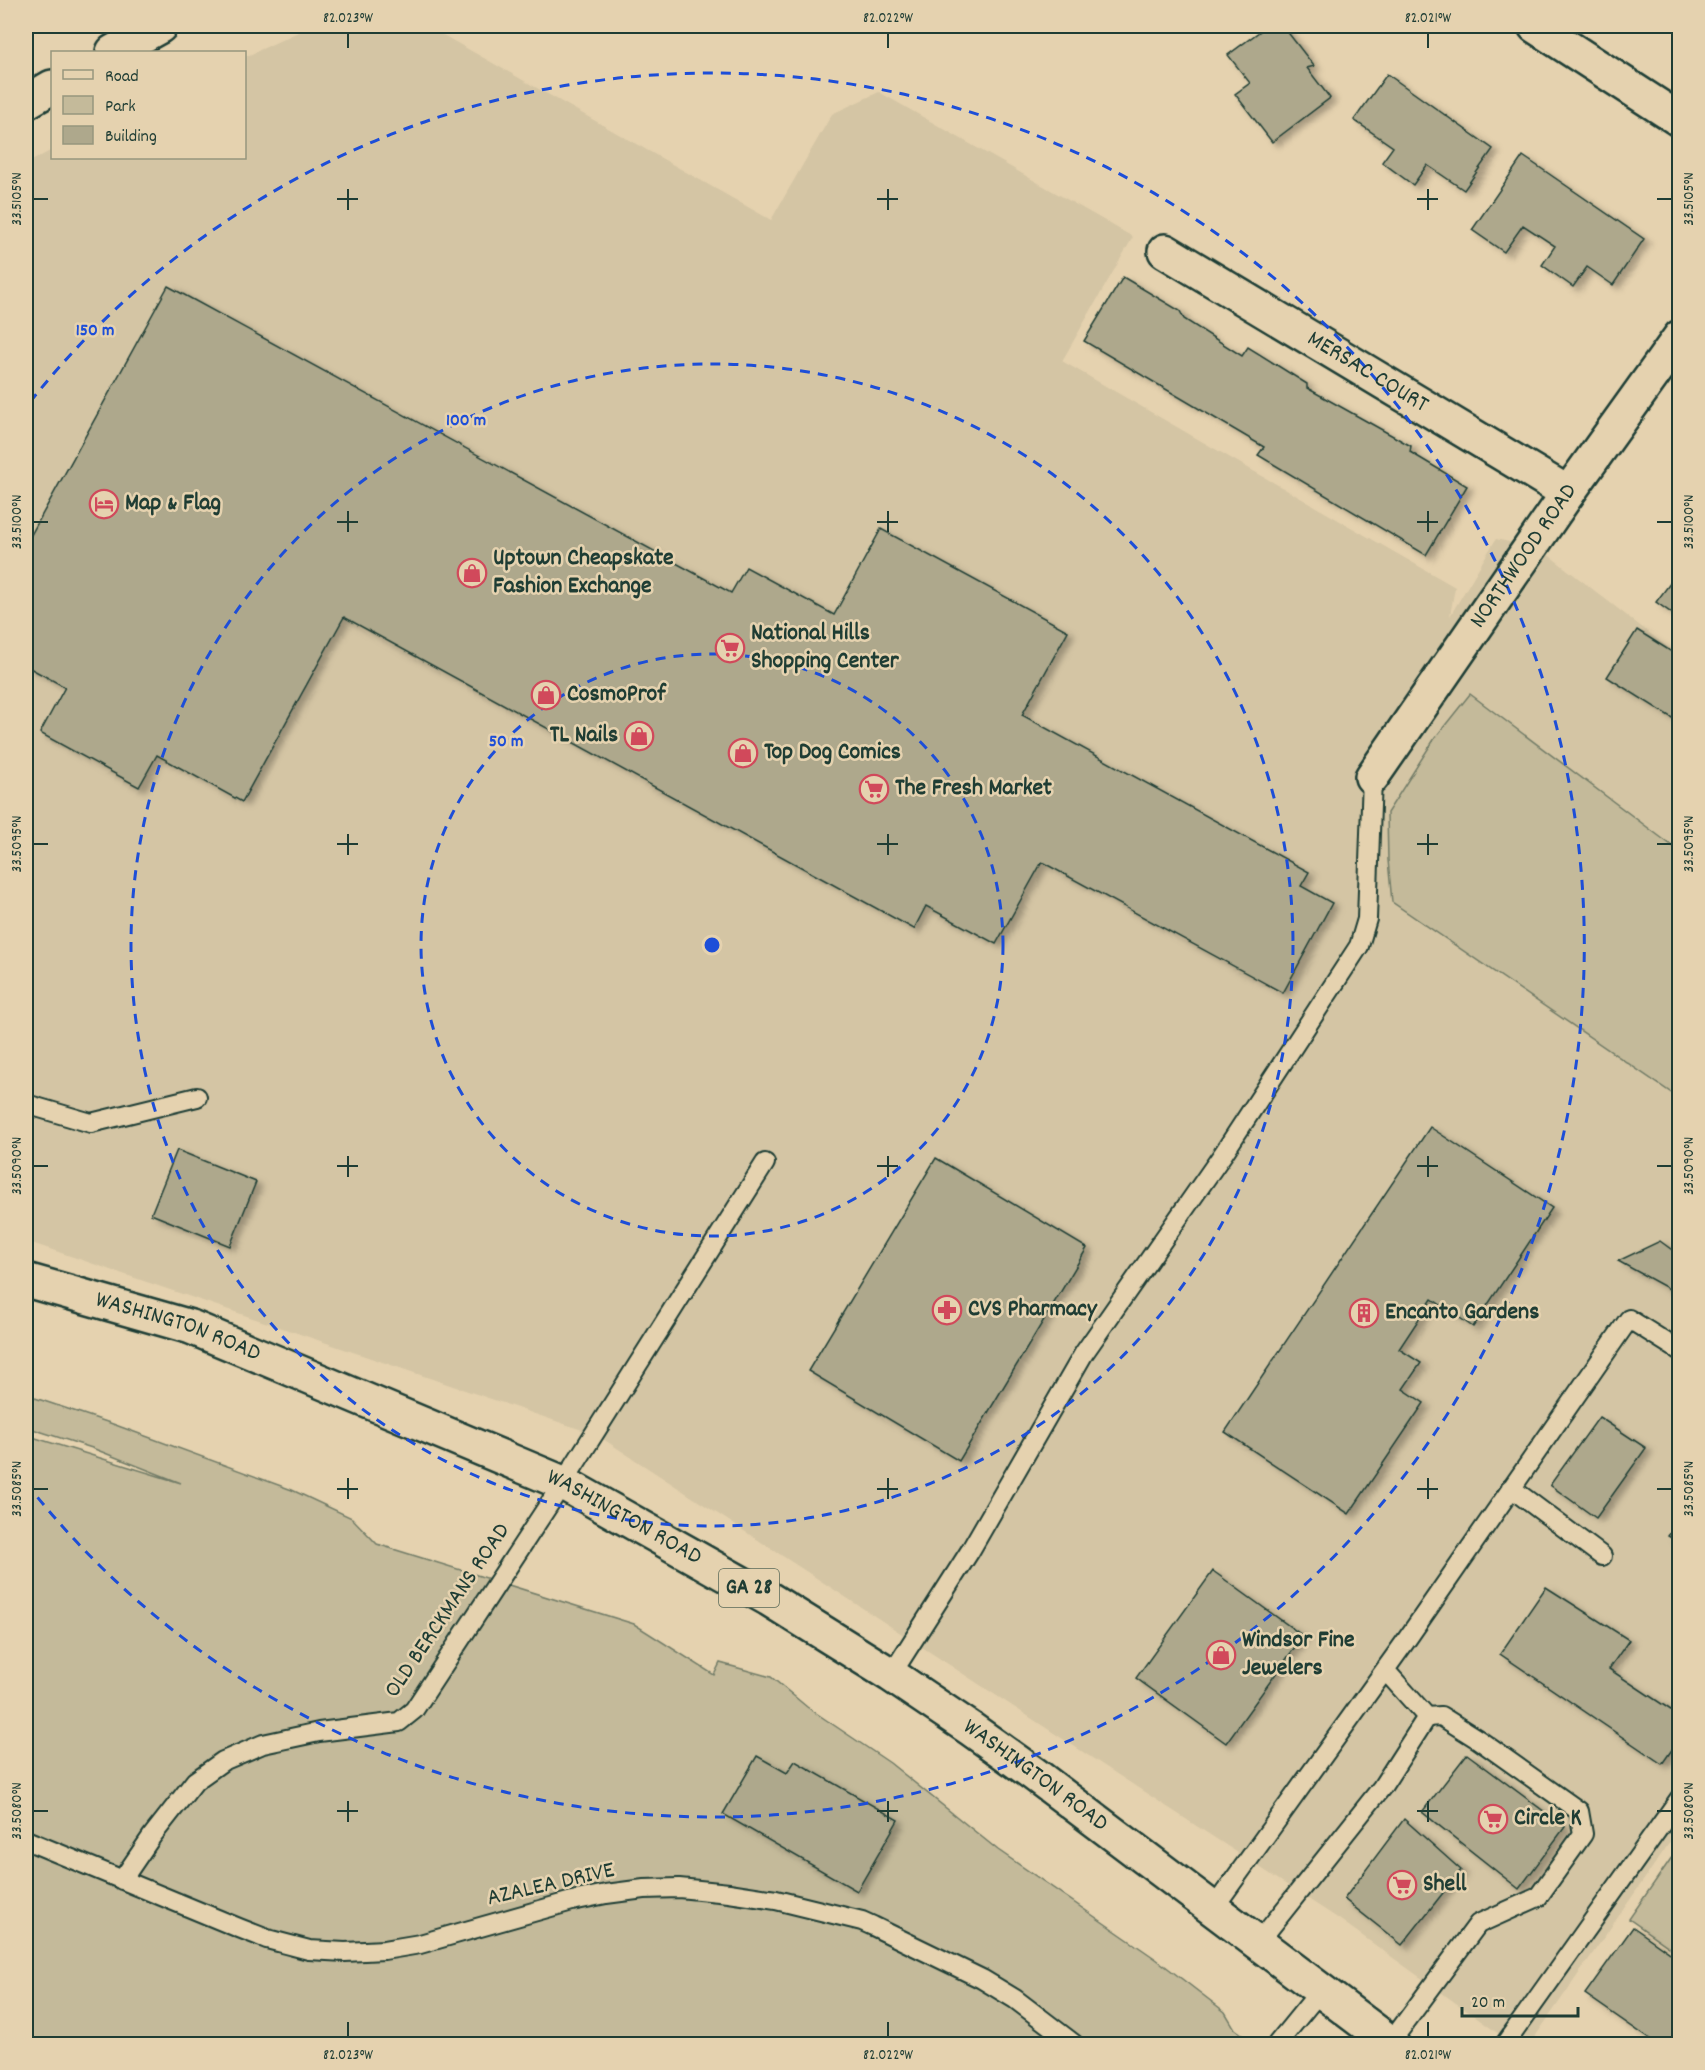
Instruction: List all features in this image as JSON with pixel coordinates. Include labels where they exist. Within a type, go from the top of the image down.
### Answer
[{"type":"main road","points":[[115,51],[160,26]]},
{"type":"main road","points":[[1535,26],[1680,120]]},
{"type":"main road","points":[[26,102],[51,88]]},
{"type":"main road","name":"MERSAC COURT","points":[[1166,251],[1568,494]]},
{"type":"main road","name":"NORTHWOOD ROAD","points":[[1372,777],[1680,337]]},
{"type":"main road","name":"WASHINGTON ROAD","points":[[26,1280],[191,1327],[563,1483],[769,1599],[891,1675],[971,1729],[1391,2044]]},
{"type":"lane","points":[[891,1675],[970,1551],[1084,1353],[1223,1154],[1359,946],[1367,919],[1372,777]]},
{"type":"lane","points":[[26,1104],[91,1123],[197,1097]]},
{"type":"lane","name":"OLD BERCKMANS ROAD","points":[[122,1880],[152,1836],[195,1781],[223,1761],[262,1744],[319,1732],[399,1722],[414,1710],[563,1483],[765,1163]]},
{"type":"lane","points":[[1213,1909],[1385,1670],[1629,1319],[1680,1351]]},
{"type":"lane","points":[[1511,1488],[1602,1556]]},
{"type":"lane","points":[[1385,1670],[1427,1717]]},
{"type":"lane","points":[[1391,2044],[1478,1924],[1538,1897],[1583,1834],[1579,1811],[1441,1716],[1427,1717]]},
{"type":"lane","points":[[1258,1943],[1382,1787],[1427,1717]]},
{"type":"lane","points":[[1505,2044],[1680,1798]]},
{"type":"lane","name":"AZALEA DRIVE","points":[[26,1840],[267,1939],[309,1950],[345,1952],[384,1950],[420,1944],[572,1901],[644,1889],[689,1888],[776,1900],[862,1921],[940,1957],[1015,1999],[1074,2044]]},
{"type":"lane","points":[[1277,2044],[1321,1990]]},
{"type":"shaded area","points":[[311,26],[427,26],[771,220],[832,114],[879,92],[1133,237],[1062,361],[1455,587],[1450,616],[1496,539],[1542,550],[1679,656],[1679,1829],[1530,2044],[1513,2044],[1339,1919],[597,1435],[26,1241],[26,164],[51,151],[51,159],[246,159],[246,57]]},
{"type":"green space","points":[[1470,694],[1679,851],[1679,1098],[1392,902],[1387,813],[1435,738]]},
{"type":"green space","points":[[26,1395],[110,1423],[292,1490],[352,1518],[377,1544],[634,1624],[714,1675],[720,1663],[771,1677],[807,1707],[890,1763],[998,1850],[1156,1959],[1225,2012],[1235,2029],[1256,2044],[26,2044],[26,1435],[181,1483],[92,1448],[26,1427]]},
{"type":"green space","points":[[1679,1847],[1679,1954],[1629,1919]]},
{"type":"building","points":[[1267,26],[1283,26],[1314,66],[1307,68],[1330,98],[1272,142],[1235,94],[1250,83],[1228,55]]},
{"type":"building","points":[[1387,74],[1493,149],[1464,190],[1427,165],[1413,185],[1382,162],[1393,147],[1354,120]]},
{"type":"building","points":[[1523,156],[1644,239],[1613,285],[1587,267],[1573,287],[1542,265],[1555,246],[1523,225],[1504,252],[1472,230]]},
{"type":"building","points":[[1123,277],[1180,311],[1184,319],[1242,356],[1248,347],[1307,384],[1307,388],[1411,446],[1410,452],[1467,486],[1426,555],[1258,455],[1264,447],[1084,341]]},
{"type":"building","name":"National Hills Shopping Center","points":[[168,286],[731,593],[746,567],[834,615],[881,529],[1068,631],[1022,715],[1309,872],[1301,886],[1332,903],[1283,993],[1042,862],[996,944],[926,906],[914,929],[344,617],[242,802],[157,755],[139,787],[40,733],[65,687],[26,666],[26,544]]},
{"type":"building","points":[[1680,570],[1680,619],[1656,602]]},
{"type":"building","points":[[1637,630],[1680,657],[1680,723],[1607,677]]},
{"type":"building","name":"Encanto Gardens","points":[[1430,1127],[1552,1208],[1473,1327],[1432,1299],[1399,1349],[1421,1363],[1403,1389],[1424,1403],[1349,1514],[1225,1432]]},
{"type":"building","points":[[177,1150],[256,1182],[230,1246],[151,1214]]},
{"type":"building","name":"CVS Pharmacy","points":[[936,1158],[1087,1248],[959,1461],[808,1371]]},
{"type":"building","points":[[1660,1241],[1675,1252],[1680,1246],[1680,1295],[1618,1261]]},
{"type":"building","points":[[1599,1417],[1646,1448],[1596,1518],[1550,1485]]},
{"type":"building","points":[[1680,1519],[1680,1543],[1668,1536]]},
{"type":"building","name":"Windsor Fine Jewelers","points":[[1213,1571],[1303,1636],[1226,1743],[1136,1678]]},
{"type":"building","points":[[1546,1587],[1629,1640],[1609,1669],[1680,1716],[1680,1738],[1662,1764],[1500,1654]]},
{"type":"building","name":"Circle K","points":[[1467,1754],[1565,1827],[1519,1889],[1422,1812]]},
{"type":"building","points":[[757,1756],[787,1773],[795,1761],[898,1820],[857,1891],[723,1814]]},
{"type":"building","name":"Shell","points":[[1404,1819],[1461,1870],[1402,1945],[1344,1899]]},
{"type":"building","points":[[1633,1927],[1680,1960],[1680,2044],[1657,2044],[1585,1994]]},
{"type":"place","name":"Map & Flag","points":[[104,504]]},
{"type":"place","name":"Uptown Cheapskate Fashion Exchange","points":[[472,573]]},
{"type":"place","name":"National Hills Shopping Center","points":[[730,648]]},
{"type":"place","name":"CosmoProf","points":[[546,695]]},
{"type":"place","name":"TL Nails","points":[[639,736]]},
{"type":"place","name":"Top Dog Comics","points":[[743,753]]},
{"type":"place","name":"The Fresh Market","points":[[874,789]]},
{"type":"place","name":"CVS Pharmacy","points":[[947,1310]]},
{"type":"place","name":"Encanto Gardens","points":[[1364,1313]]},
{"type":"place","name":"Windsor Fine Jewelers","points":[[1221,1655]]},
{"type":"place","name":"Circle K","points":[[1493,1819]]},
{"type":"place","name":"Shell","points":[[1402,1885]]}]
